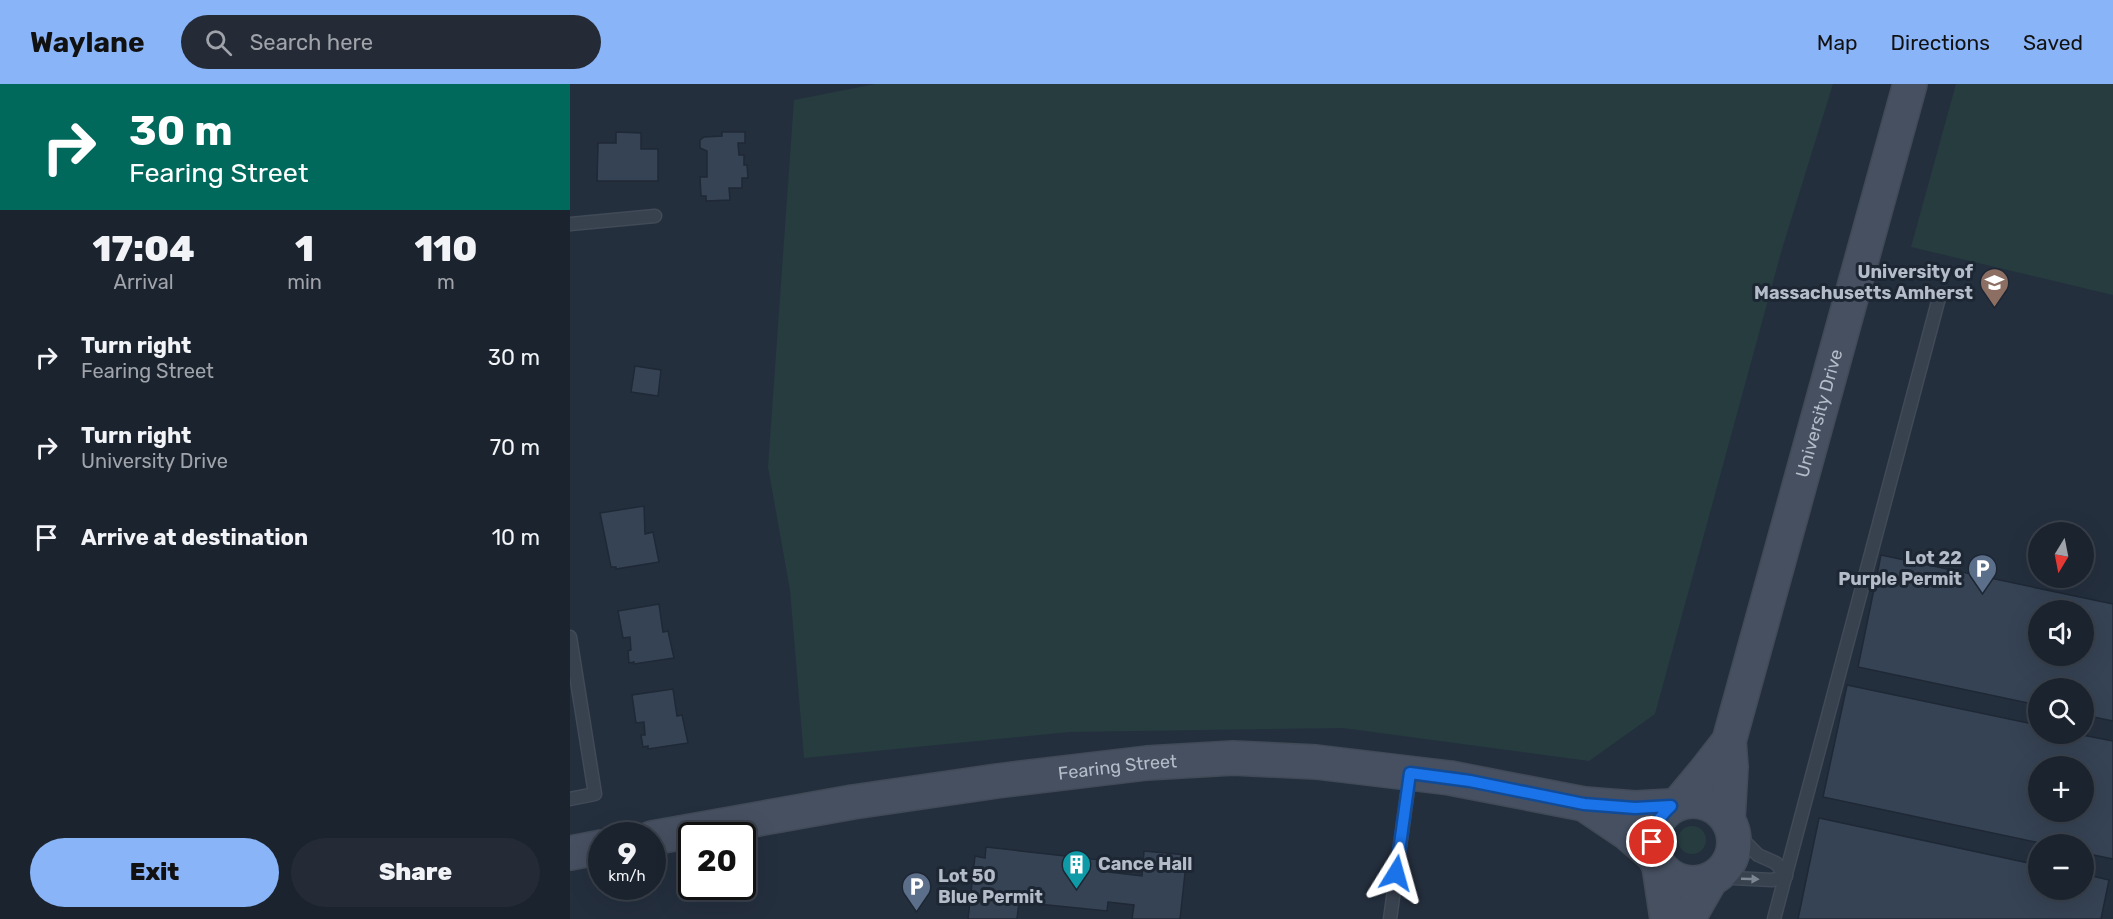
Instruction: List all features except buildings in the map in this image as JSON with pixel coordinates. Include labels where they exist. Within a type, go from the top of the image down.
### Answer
[{"type":"main road","name":"University Drive","points":[[1688,919],[1712,878],[1730,862],[1734,851],[1735,840],[1730,824],[1729,741],[1910,84]]},
{"type":"main road","name":"University Drive","points":[[1666,919],[1652,842],[1654,828],[1660,815],[1675,804],[1704,773],[1729,741]]},
{"type":"main road","name":"Fearing Street","points":[[666,835],[853,802],[1047,775],[1178,760],[1233,758],[1316,762],[1461,779],[1584,804],[1635,808],[1675,804]]},
{"type":"main road","points":[[1675,804],[1689,800],[1701,801],[1720,810],[1730,824]]},
{"type":"main road","name":"Fearing Street","points":[[1584,804],[1627,833],[1657,861]]},
{"type":"main road","points":[[570,853],[588,850]]},
{"type":"main road","points":[[1657,861],[1670,876],[1683,882],[1697,883],[1712,878]]},
{"type":"lane","points":[[570,224],[655,216]]},
{"type":"lane","points":[[1774,919],[1940,294]]},
{"type":"lane","points":[[570,637],[595,794],[570,799]]},
{"type":"lane","points":[[1390,919],[1410,773]]},
{"type":"lane","points":[[1730,824],[1758,855],[1776,863],[1786,876]]},
{"type":"lane","points":[[1712,878],[1772,880],[1786,876]]},
{"type":"green space","points":[[875,84],[1833,84],[1782,249],[1655,714],[1589,761],[1343,728],[1070,732],[804,758],[790,590],[768,467],[794,100]]},
{"type":"green space","points":[[1956,84],[2113,84],[2113,295],[1911,247]]},
{"type":"green space","points":[[1692,826],[1702,830],[1706,840],[1702,850],[1692,854],[1682,850],[1678,840],[1682,830]]},
{"type":"place","name":"University of Massachusetts Amherst","points":[[1994,308]]},
{"type":"place","name":"Lot 22 Purple Permit","points":[[1983,594]]},
{"type":"place","name":"Cance Hall","points":[[1077,890]]},
{"type":"place","name":"Lot 50 Blue Permit","points":[[917,912]]},
{"type":"route","points":[[1396,873],[1410,773],[1532,792],[1584,804],[1635,808],[1671,806],[1660,815],[1654,828],[1652,842]]}]
